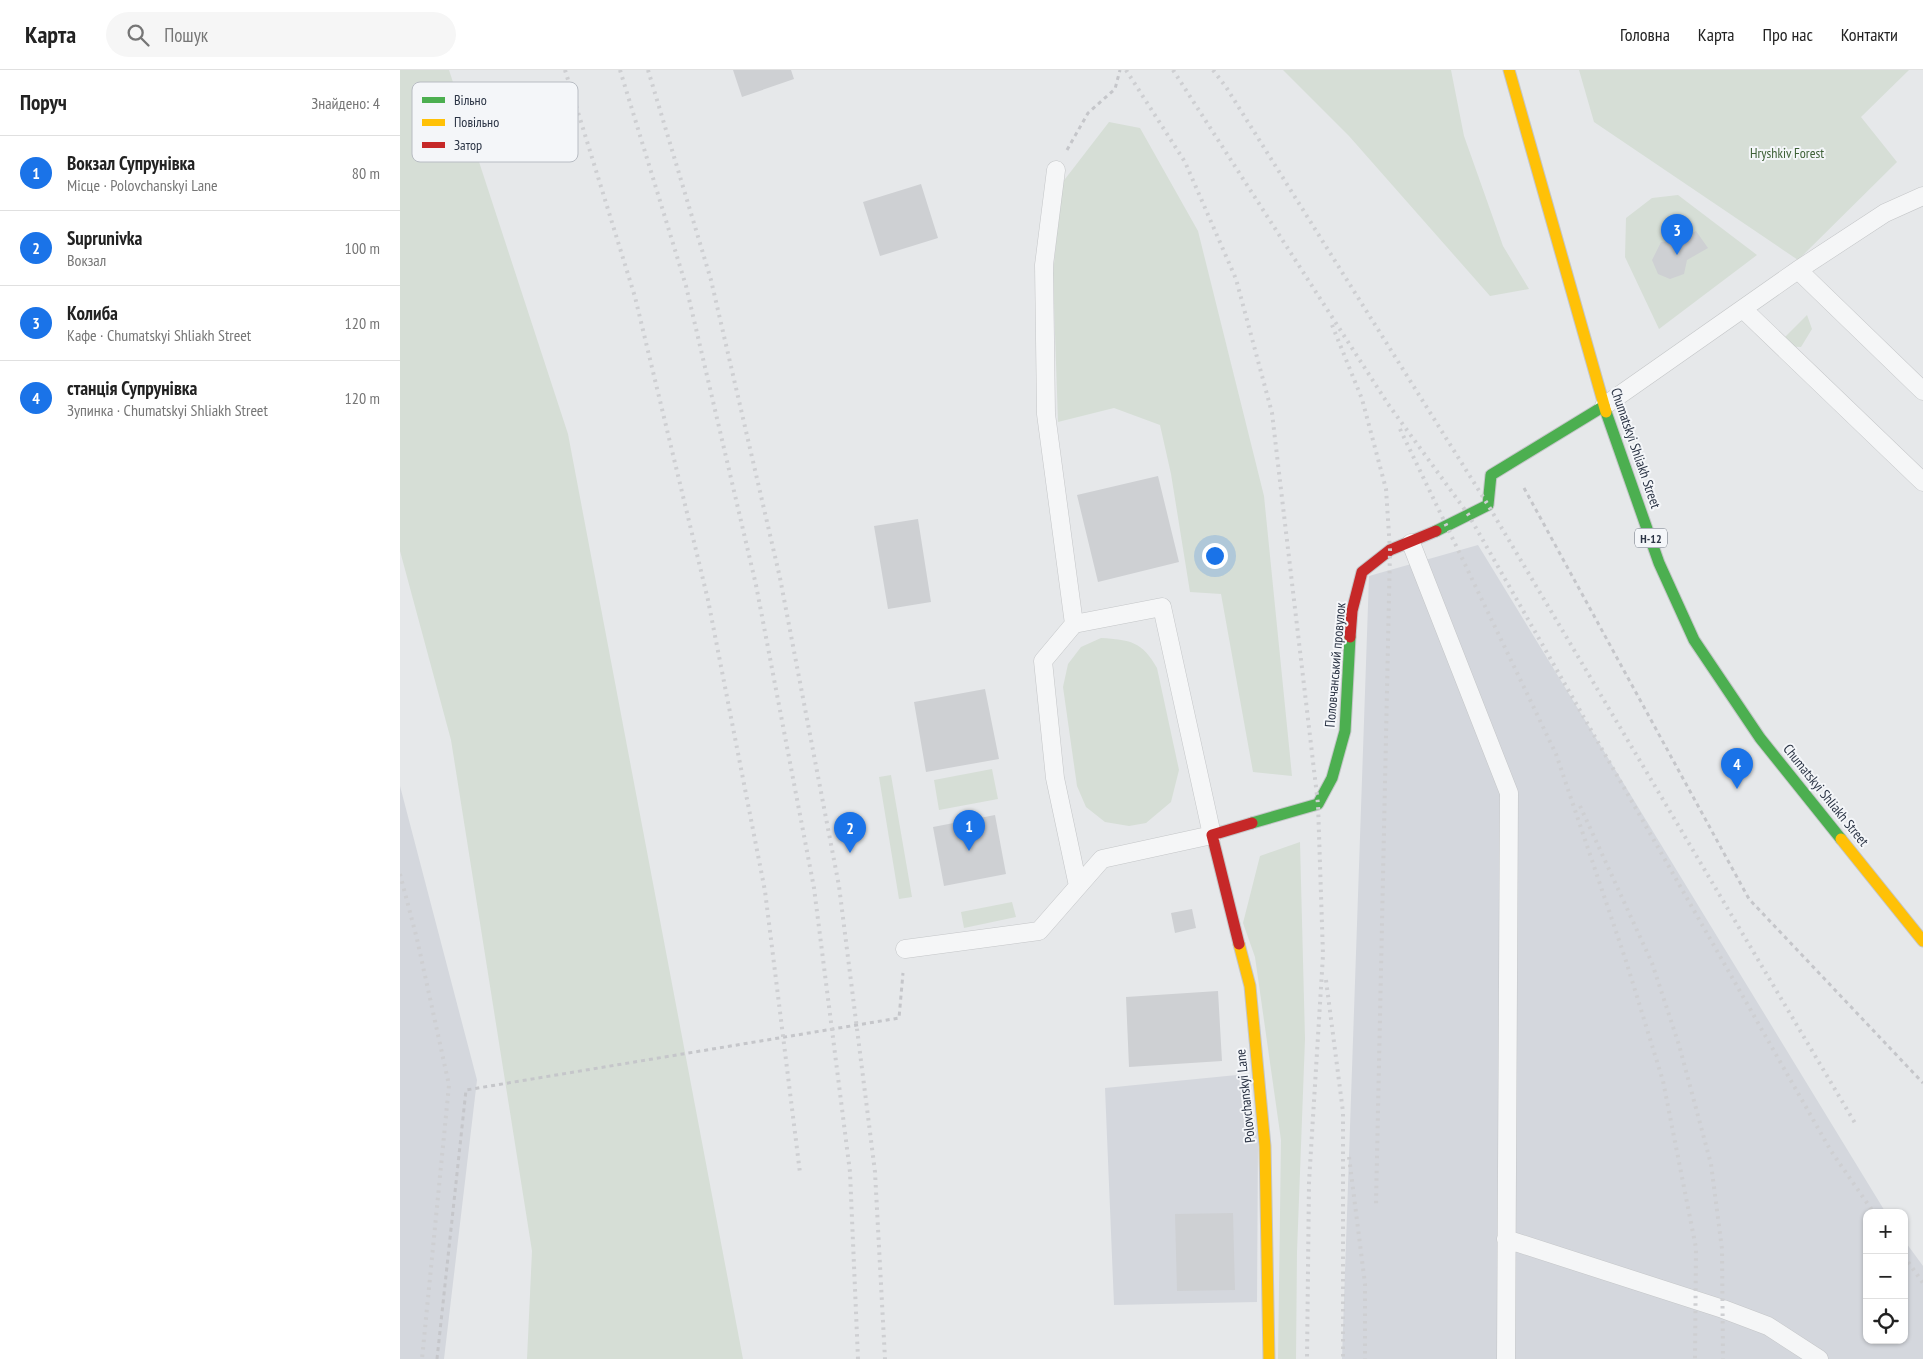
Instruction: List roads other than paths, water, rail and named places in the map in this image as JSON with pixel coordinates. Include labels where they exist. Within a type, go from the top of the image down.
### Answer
[{"type":"street","name":"Chumatskyi Shliakh Street","points":[[1509,70],[1604,406],[1659,563],[1694,640],[1760,738],[1923,941]]},
{"type":"street","name":"Половчанський провулок","points":[[1212,835],[1318,804],[1332,778],[1345,732],[1352,611],[1362,572],[1390,550],[1411,543],[1488,505],[1490,475],[1604,406]]},
{"type":"street","name":"Polovchanskyi Lane","points":[[1212,835],[1250,986],[1265,1146],[1269,1359]]},
{"type":"lane","points":[[1056,170],[1044,265],[1046,414],[1074,624]]},
{"type":"lane","points":[[1604,406],[1744,310],[1798,270],[1885,213],[1923,196]]},
{"type":"lane","points":[[1798,270],[1923,391]]},
{"type":"lane","points":[[1744,310],[1923,482]]},
{"type":"lane","points":[[1411,543],[1509,793],[1506,1359]]},
{"type":"lane","points":[[906,949],[1039,931],[1102,859],[1212,835],[1162,607],[1074,624],[1043,661],[1055,778],[1078,886]]},
{"type":"lane","points":[[1506,1239],[1732,1312],[1768,1326],[1819,1359]]},
{"type":"railway","points":[[565,70],[569,82]]},
{"type":"railway","points":[[620,70],[686,286],[756,585],[814,888],[850,1172],[858,1359]]},
{"type":"railway","points":[[648,70],[711,280],[780,578],[839,886],[875,1172],[885,1359]]},
{"type":"railway","points":[[1126,70],[1185,162],[1236,279],[1272,413],[1318,804],[1323,955],[1309,1182],[1307,1359]]},
{"type":"railway","points":[[1173,70],[1388,404],[1468,514],[1831,1151],[1871,1209]]},
{"type":"railway","points":[[1213,70],[1226,87],[1488,505],[1855,1123]]},
{"type":"railway","points":[[578,112],[635,297],[708,600],[765,891],[800,1173]]},
{"type":"railway","points":[[1332,325],[1362,399],[1386,489],[1390,550],[1376,1204]]},
{"type":"railway","points":[[1400,429],[1556,754],[1626,961],[1663,1081],[1696,1248],[1695,1359]]},
{"type":"railway","points":[[1580,806],[1652,963],[1679,1045],[1711,1164],[1722,1249],[1723,1359]]},
{"type":"railway","points":[[400,874],[417,939],[449,1085],[422,1359]]},
{"type":"railway","points":[[1326,980],[1343,1112],[1343,1359]]},
{"type":"railway","points":[[1349,1157],[1365,1284],[1365,1359]]},
{"type":"railway","points":[[1908,1262],[1923,1283]]},
{"type":"place","name":"Колиба","points":[[1677,255]]},
{"type":"place","name":"станція Супрунівка","points":[[1737,789]]},
{"type":"place","name":"Вокзал Супрунівка","points":[[969,851]]},
{"type":"place","name":"Suprunivka","points":[[850,853]]},
{"type":"park label","name":"Hryshkiv Forest","points":[[1787,153]]}]
